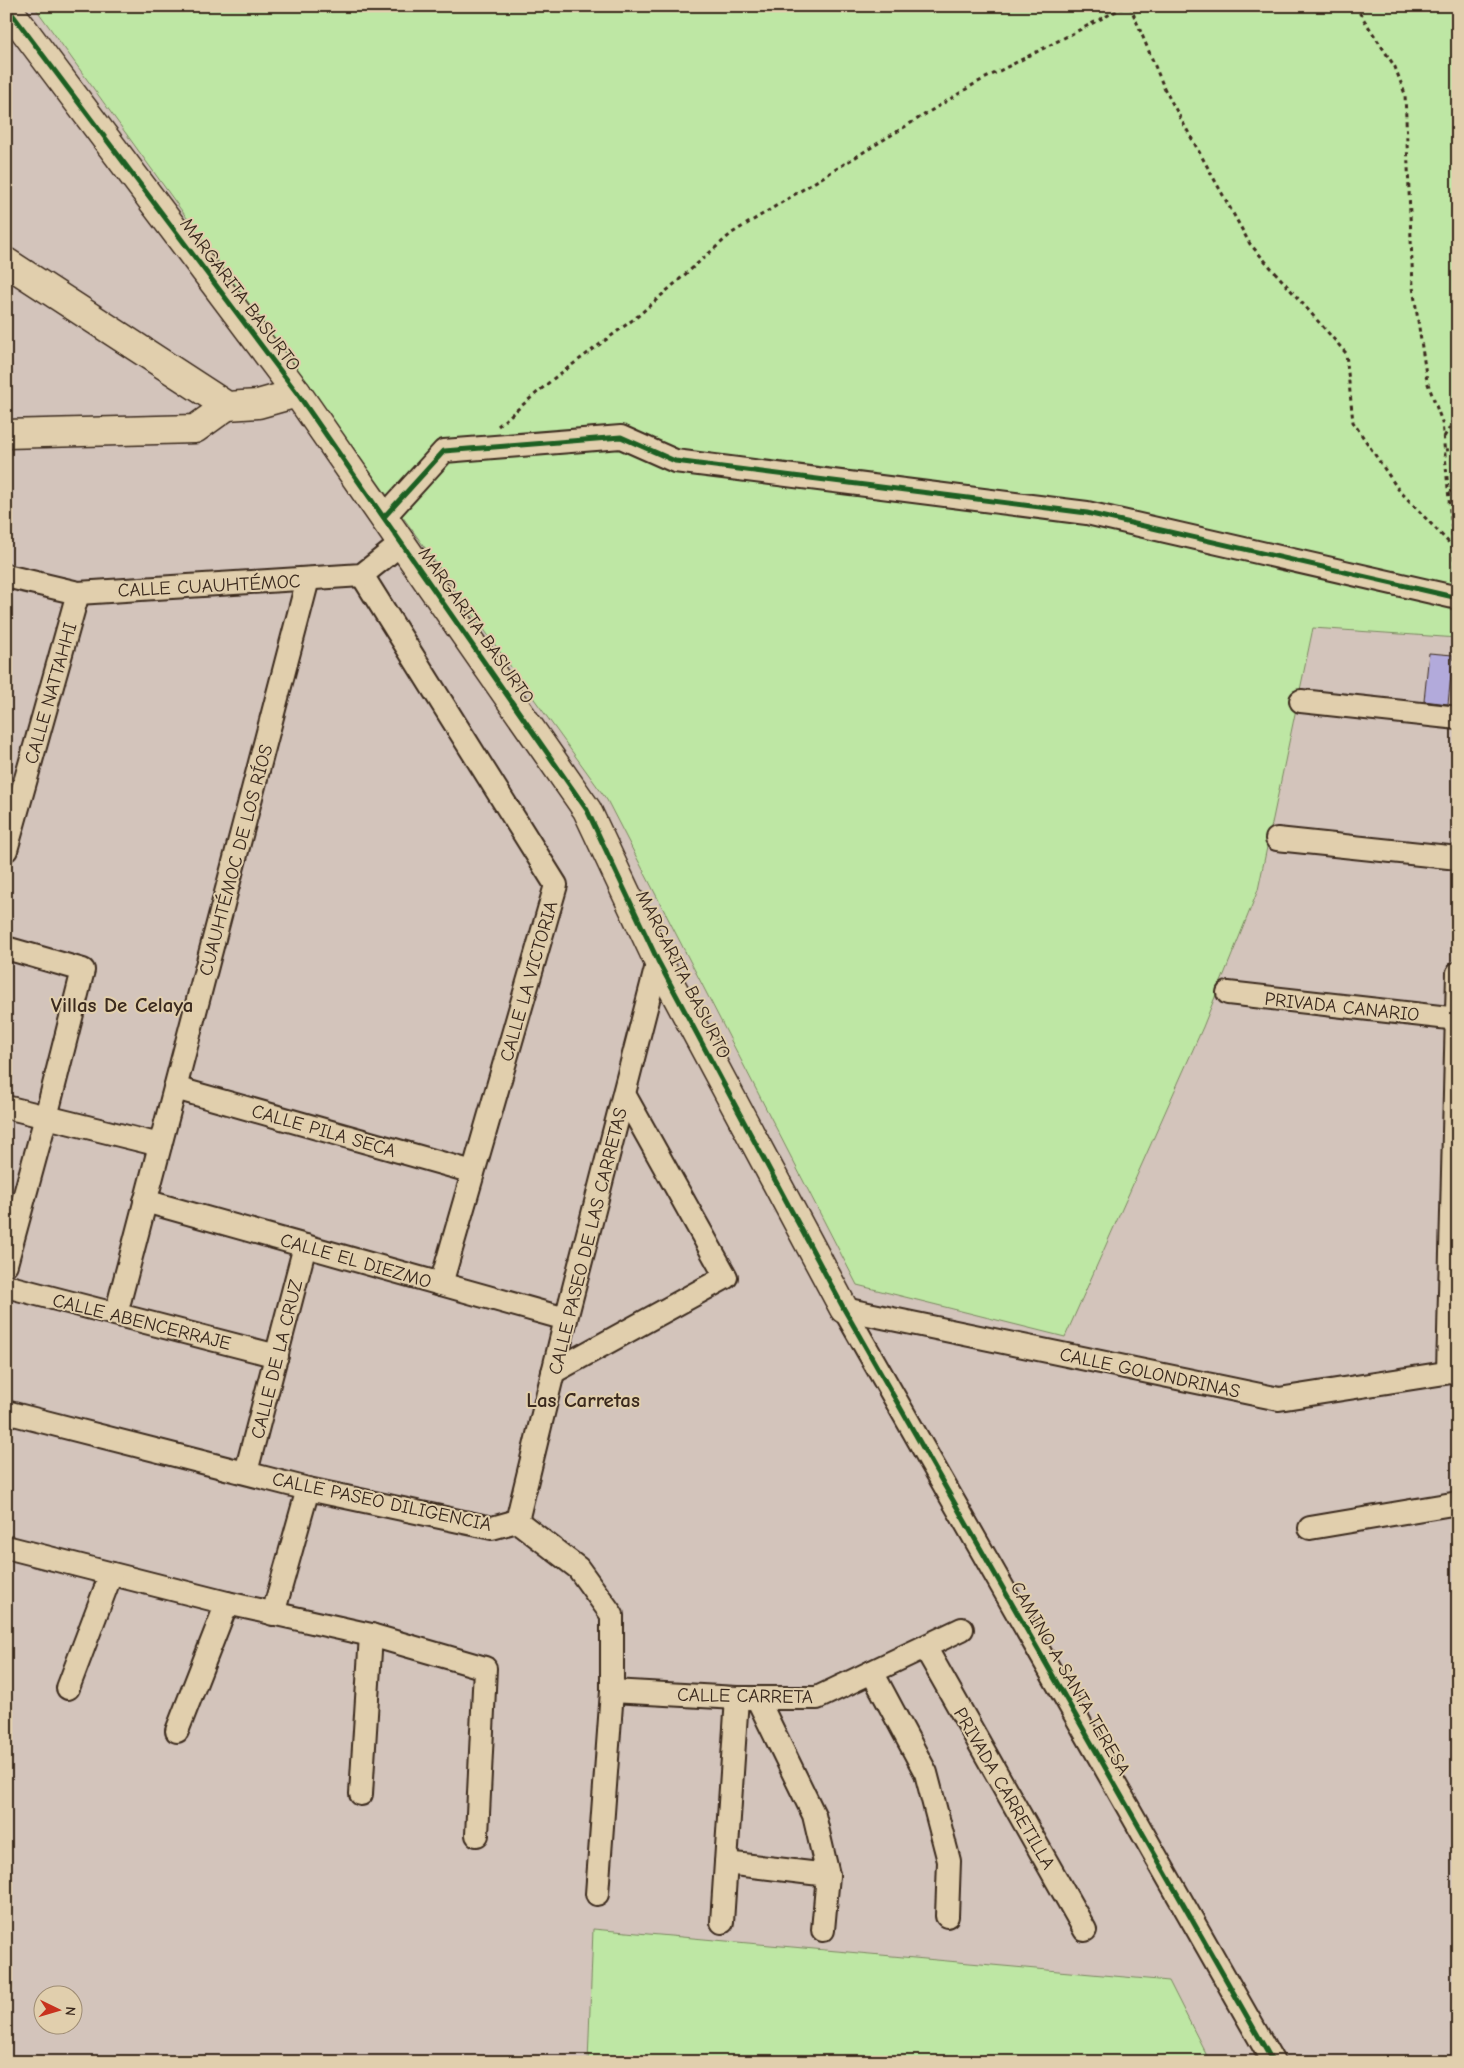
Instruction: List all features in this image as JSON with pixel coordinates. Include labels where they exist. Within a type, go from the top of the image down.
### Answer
[{"type":"street","name":"MARGARITA BASURTO","points":[[6,6],[297,394],[586,810],[658,961],[844,1309]]},
{"type":"street","points":[[6,262],[227,406]]},
{"type":"street","points":[[6,434],[195,429],[227,406],[258,404],[297,394]]},
{"type":"street","points":[[384,517],[444,451],[621,437],[675,461],[1087,513],[1457,590]]},
{"type":"street","points":[[362,575],[402,543]]},
{"type":"street","name":"CALLE CUAUHTÉMOC","points":[[6,576],[78,593],[308,580],[362,575]]},
{"type":"street","name":"CALLE LA VICTORIA","points":[[362,575],[556,884],[441,1284]]},
{"type":"street","name":"CUAUHTÉMOC DE LOS RÍOS","points":[[116,1314],[308,580]]},
{"type":"street","name":"CALLE NATTAHHI","points":[[7,843],[78,593]]},
{"type":"street","points":[[1301,701],[1458,718]]},
{"type":"street","points":[[1277,839],[1458,858]]},
{"type":"street","points":[[6,948],[83,970],[46,1117],[7,1255]]},
{"type":"street","name":"CALLE PASEO DE LAS CARRETAS","points":[[517,1521],[566,1319],[658,961]]},
{"type":"street","points":[[1453,1371],[1458,973]]},
{"type":"street","name":"PRIVADA CANARIO","points":[[1228,993],[1457,1019]]},
{"type":"street","name":"CALLE PILA SECA","points":[[175,1088],[474,1172]]},
{"type":"street","points":[[553,1372],[726,1277],[624,1094]]},
{"type":"street","points":[[6,1107],[160,1145]]},
{"type":"street","name":"CALLE EL DIEZMO","points":[[145,1201],[566,1319]]},
{"type":"street","name":"CALLE DE LA CRUZ","points":[[246,1472],[278,1356],[305,1246]]},
{"type":"street","name":"CALLE ABENCERRAJE","points":[[6,1286],[278,1356]]},
{"type":"street","name":"CALLE GOLONDRINAS","points":[[844,1309],[1279,1399],[1453,1371]]},
{"type":"street","name":"CAMINO A SANTA TERESA","points":[[844,1309],[1273,2062]]},
{"type":"street","name":"CALLE PASEO DILIGENCIA","points":[[6,1412],[308,1489],[492,1528],[517,1521]]},
{"type":"street","points":[[273,1614],[308,1489]]},
{"type":"street","points":[[1310,1528],[1458,1503]]},
{"type":"street","points":[[517,1521],[578,1568],[612,1615],[612,1691],[598,1894]]},
{"type":"street","points":[[6,1546],[227,1603],[371,1635],[485,1668],[476,1836]]},
{"type":"street","points":[[68,1688],[111,1574]]},
{"type":"street","points":[[177,1731],[227,1603]]},
{"type":"street","name":"CALLE CARRETA","points":[[612,1691],[747,1698],[817,1698],[962,1629]]},
{"type":"street","points":[[361,1794],[371,1635]]},
{"type":"street","name":"PRIVADA CARRETILLA","points":[[925,1647],[1085,1930]]},
{"type":"street","points":[[872,1672],[926,1773],[949,1862],[947,1916]]},
{"type":"street","points":[[722,1922],[726,1863],[747,1698]]},
{"type":"street","points":[[747,1698],[814,1815],[828,1875],[823,1930]]},
{"type":"street","points":[[726,1863],[828,1875]]},
{"type":"path","points":[[471,449],[553,379],[638,316],[732,233],[976,83],[1128,6],[1165,90],[1250,244],[1346,353],[1353,422],[1398,489],[1453,547]]},
{"type":"path","points":[[1354,6],[1395,67],[1405,94],[1413,287],[1427,381],[1442,422],[1457,590]]},
{"type":"path","points":[[1443,438],[1458,414]]},
{"type":"path","points":[[1444,450],[1458,449]]},
{"type":"green space","points":[[34,6],[1458,6],[1458,638],[1313,628],[1258,890],[1203,1027],[1065,1337],[857,1285],[607,800]]},
{"type":"green space","points":[[593,1929],[1169,1981],[1210,2062],[588,2062]]},
{"type":"building","points":[[1429,653],[1453,655],[1448,704],[1424,701]]},
{"type":"cycle path","points":[[6,6],[297,393],[587,810],[658,961],[844,1309],[1273,2062]]},
{"type":"cycle path","points":[[384,517],[444,451],[621,437],[675,461],[1087,513],[1458,598]]},
{"type":"district","name":"Villas De Celaya","points":[[122,1005]]},
{"type":"district","name":"Las Carretas","points":[[583,1400]]}]
